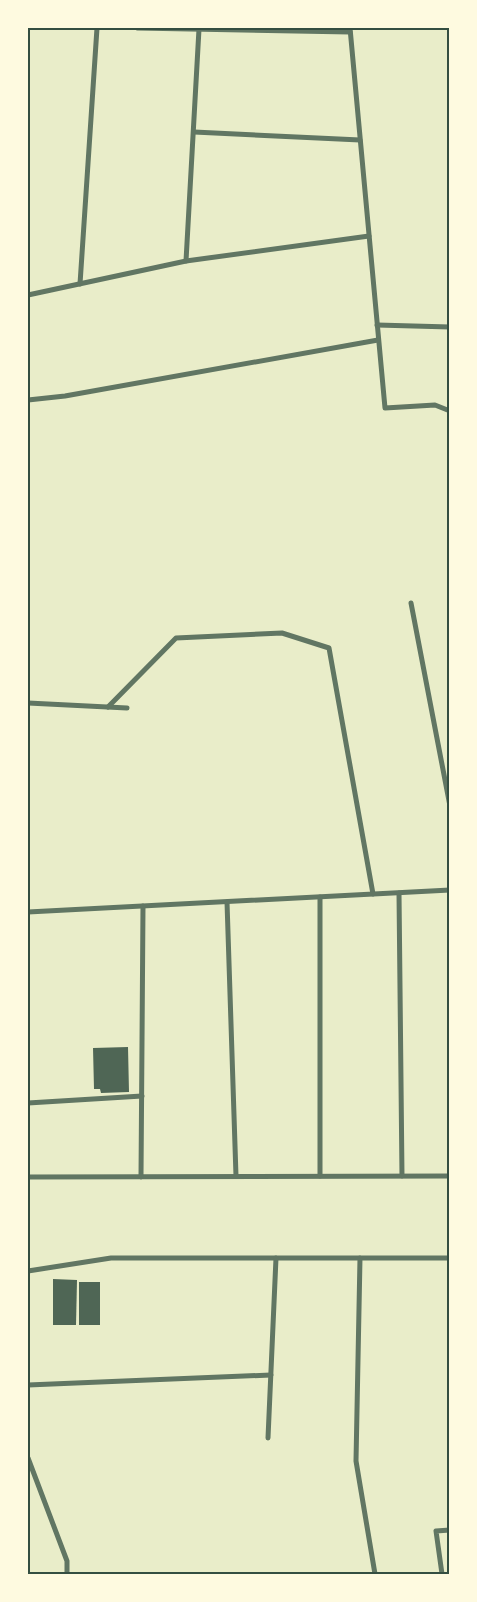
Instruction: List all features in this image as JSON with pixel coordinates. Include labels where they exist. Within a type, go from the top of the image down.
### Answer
[{"type":"street","points":[[80,284],[97,28]]},
{"type":"street","points":[[137,28],[350,30],[385,408],[436,405],[450,411]]},
{"type":"street","points":[[186,261],[200,29]]},
{"type":"street","points":[[194,132],[360,140]]},
{"type":"street","points":[[28,295],[186,261],[369,236]]},
{"type":"street","points":[[377,326],[450,327]]},
{"type":"street","points":[[28,400],[65,396],[378,340]]},
{"type":"street","points":[[411,603],[450,806]]},
{"type":"street","points":[[108,707],[176,638],[282,634],[329,648],[374,894]]},
{"type":"street","points":[[28,703],[128,708]]},
{"type":"street","points":[[28,912],[450,890]]},
{"type":"street","points":[[399,893],[402,1176]]},
{"type":"street","points":[[320,897],[320,1176]]},
{"type":"street","points":[[226,902],[236,1176]]},
{"type":"street","points":[[141,1176],[144,906]]},
{"type":"street","points":[[28,1103],[142,1096]]},
{"type":"street","points":[[28,1177],[450,1176]]},
{"type":"street","points":[[28,1271],[111,1258],[450,1258]]},
{"type":"street","points":[[268,1438],[276,1258]]},
{"type":"street","points":[[360,1258],[356,1461],[375,1574]]},
{"type":"street","points":[[28,1385],[271,1375]]},
{"type":"street","points":[[28,1458],[66,1561],[68,1574]]},
{"type":"street","points":[[442,1574],[436,1531],[450,1530]]},
{"type":"building","points":[[128,1047],[129,1092],[101,1093],[100,1089],[94,1089],[93,1048]]},
{"type":"building","points":[[53,1279],[77,1280],[76,1325],[53,1325]]},
{"type":"building","points":[[79,1282],[100,1282],[100,1325],[79,1325]]}]
